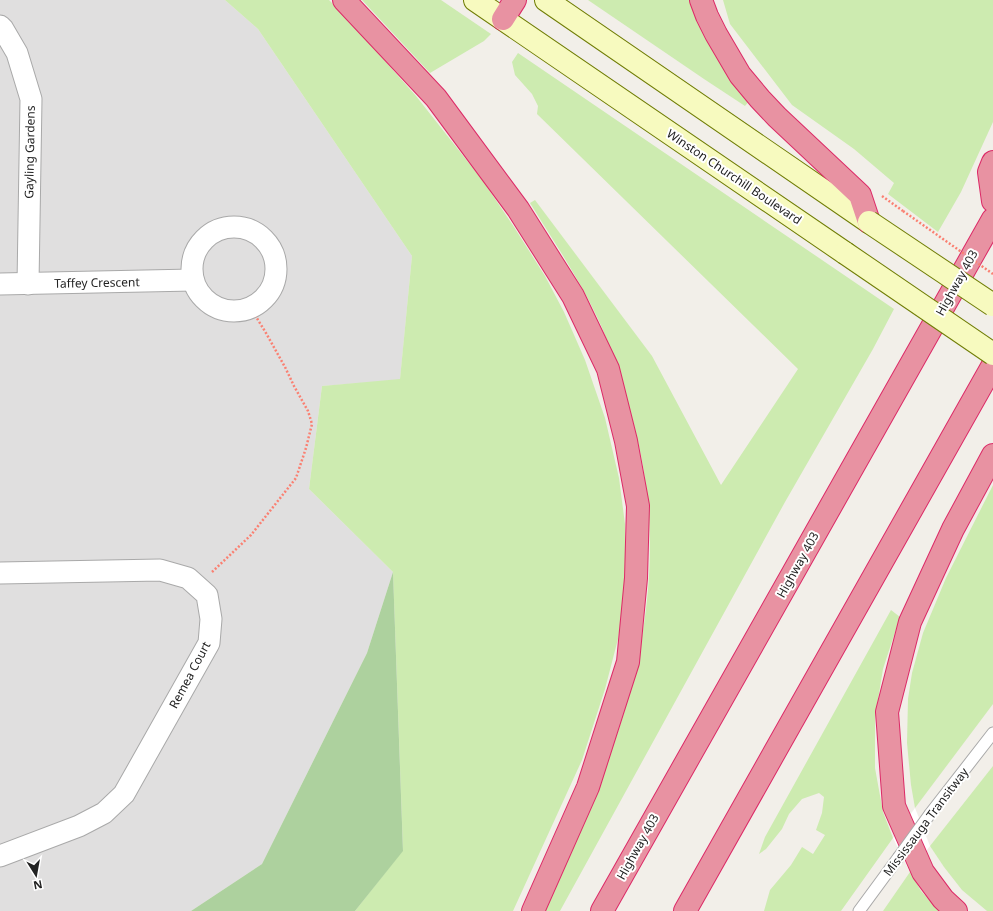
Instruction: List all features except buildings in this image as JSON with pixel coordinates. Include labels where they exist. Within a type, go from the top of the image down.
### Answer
[{"type":"highway","points":[[344,0],[436,98],[518,209],[573,296],[586,322],[608,370],[626,441],[638,506],[636,578],[628,662],[588,787],[533,911]]},
{"type":"highway","points":[[503,19],[515,0]]},
{"type":"highway","points":[[701,0],[716,34],[740,75],[777,117],[860,195],[869,222]]},
{"type":"highway","points":[[993,162],[989,172],[993,202]]},
{"type":"highway","name":"Highway 403","points":[[602,911],[993,219]]},
{"type":"highway","points":[[685,911],[993,365]]},
{"type":"highway","points":[[956,911],[943,899],[923,872],[894,806],[887,712],[910,622],[953,529],[993,455]]},
{"type":"main road","name":"Winston Churchill Boulevard","points":[[475,0],[993,354]]},
{"type":"main road","points":[[546,0],[869,222],[993,305]]},
{"type":"street","name":"Gayling Gardens","points":[[0,26],[3,28],[17,53],[31,99],[28,284]]},
{"type":"street","points":[[238,227],[252,231],[263,239],[271,250],[275,263],[275,277],[270,289],[261,300],[250,307],[236,310],[222,309],[209,303],[199,293],[193,280],[192,267],[194,253],[202,242],[212,233],[225,228],[238,227]]},
{"type":"street","name":"Taffey Crescent","points":[[0,284],[193,280]]},
{"type":"street","name":"Remea Court","points":[[0,573],[160,570],[188,578],[207,595],[211,619],[209,643],[124,794],[104,813],[79,826],[0,856]]},
{"type":"lane","name":"Mississauga Transitway","points":[[859,911],[930,814],[993,733]]},
{"type":"path","points":[[903,211],[993,274]]},
{"type":"path","points":[[196,585],[251,534],[296,478],[312,424],[308,410],[250,307]]},
{"type":"shaded area","points":[[0,0],[225,0],[258,29],[412,256],[400,380],[322,386],[309,489],[393,572],[367,653],[262,864],[191,911],[0,911]]},
{"type":"green space","points":[[225,0],[329,0],[345,16],[416,96],[483,181],[514,227],[545,276],[564,312],[585,360],[605,418],[619,478],[625,524],[625,590],[618,639],[605,689],[582,760],[513,911],[355,911],[403,850],[393,572],[309,489],[322,386],[400,379],[412,256],[258,29]]},
{"type":"green space","points":[[362,0],[441,0],[491,34],[484,41],[430,73]]},
{"type":"green space","points":[[588,0],[691,0],[750,100],[745,106]]},
{"type":"green space","points":[[723,0],[993,0],[993,122],[961,192],[938,232],[888,194],[894,183],[854,149],[792,105],[730,24]]},
{"type":"green space","points":[[518,53],[894,309],[873,349],[785,502],[560,911],[543,911],[605,768],[622,719],[643,631],[647,600],[650,540],[645,480],[639,444],[626,396],[608,342],[582,288],[530,203],[535,200],[652,356],[721,485],[798,369],[537,114],[538,106],[532,94],[515,75],[512,62]]},
{"type":"green space","points":[[993,485],[993,704],[915,808],[907,743],[908,699],[912,673],[923,633],[946,578]]},
{"type":"green space","points":[[393,572],[403,851],[355,911],[191,911],[262,864],[367,653]]},
{"type":"green space","points":[[891,610],[900,617],[883,669],[875,718],[875,768],[883,812],[893,838],[841,911],[764,911],[770,890],[791,865],[802,847],[813,854],[825,835],[816,830],[822,813],[824,797],[819,793],[802,799],[789,814],[782,829],[766,849],[759,854],[765,837]]},
{"type":"green space","points":[[993,766],[993,911],[987,911],[962,890],[930,846]]},
{"type":"green space","points":[[910,872],[921,891],[939,911],[883,911]]},
{"type":"pier","points":[[915,808],[930,846],[910,872],[893,838]]}]
